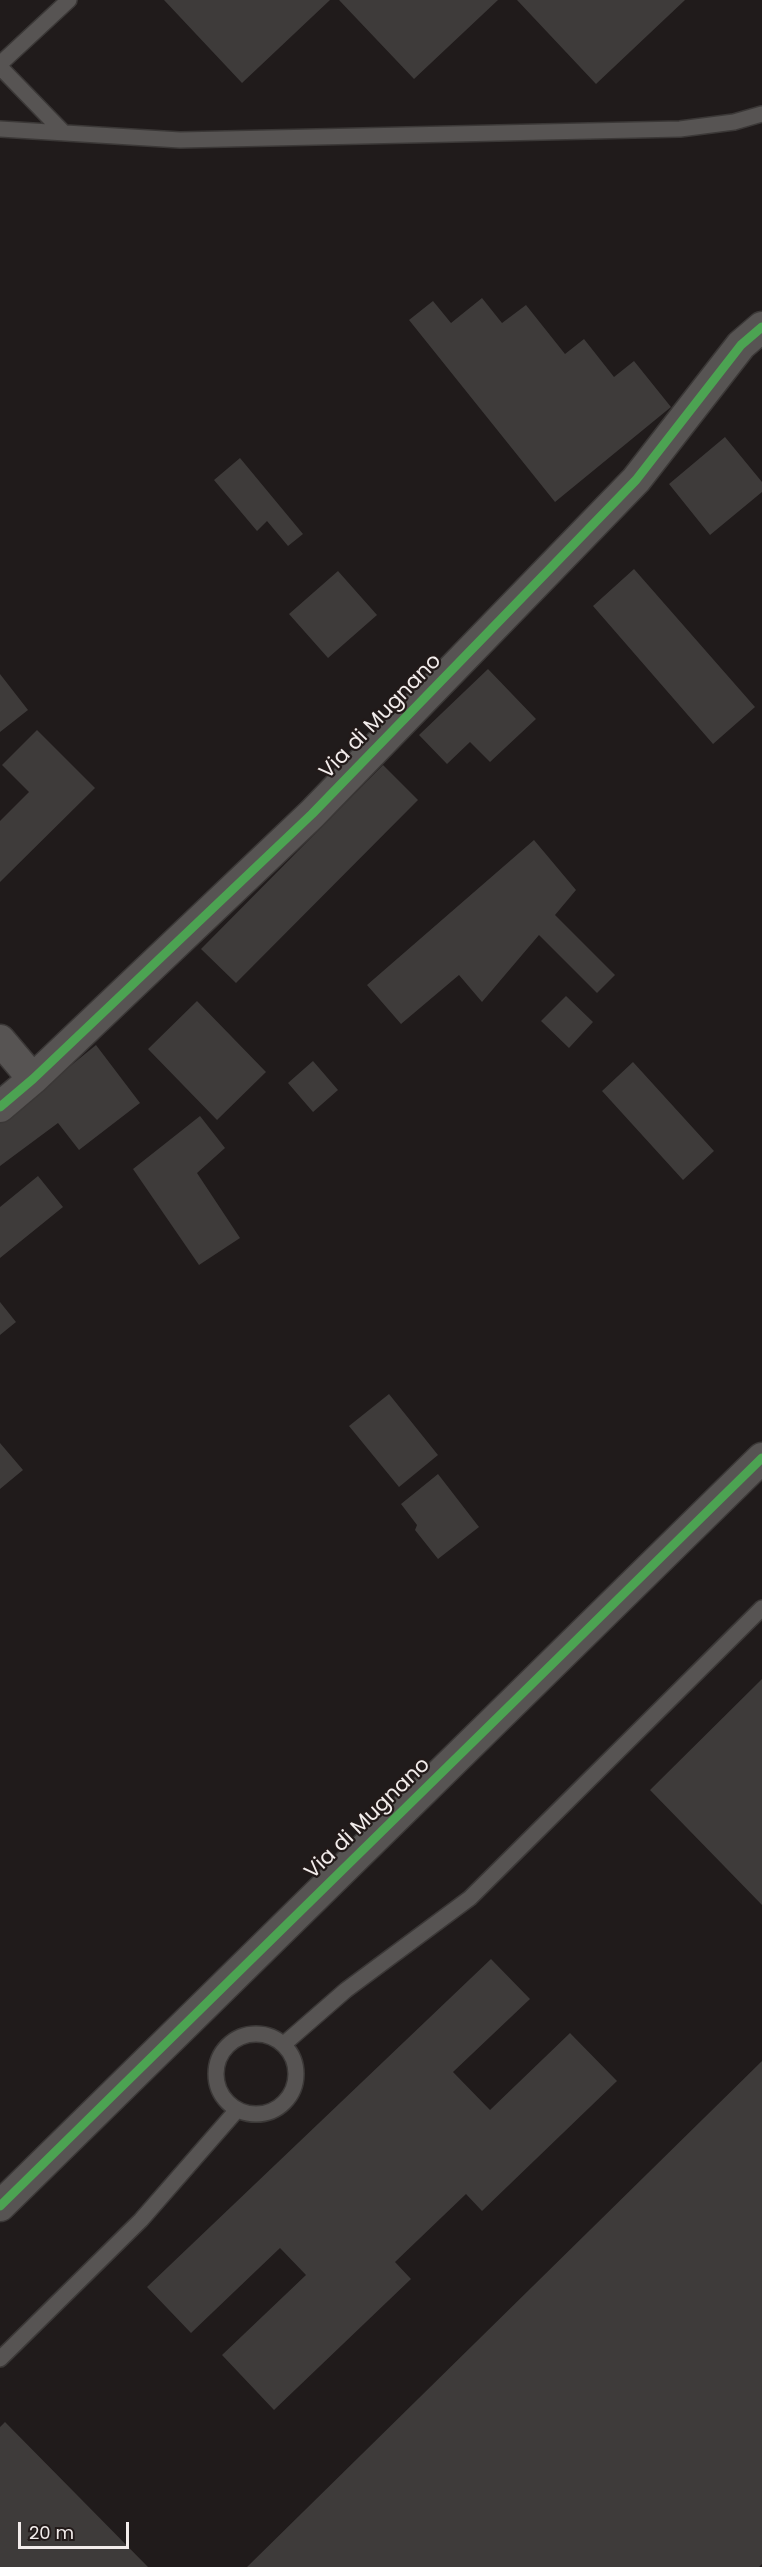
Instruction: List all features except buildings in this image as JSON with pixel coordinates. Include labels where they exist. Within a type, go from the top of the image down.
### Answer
[{"type":"street","name":"Via di Mugnano","points":[[0,1107],[33,1079],[312,814],[636,480],[741,345],[762,327]]},
{"type":"street","points":[[0,1040],[33,1079]]},
{"type":"street","name":"Via di Mugnano","points":[[0,2205],[762,1458]]},
{"type":"lane","points":[[64,133],[0,66],[69,0]]},
{"type":"lane","points":[[0,129],[180,140],[680,129],[734,122],[762,114]]},
{"type":"lane","points":[[284,2044],[346,1990],[470,1898],[762,1608]]},
{"type":"lane","points":[[259,2033],[272,2036],[284,2044],[292,2055],[296,2068],[296,2082],[291,2095],[285,2103],[264,2114],[250,2114],[237,2110],[225,2100],[218,2087],[216,2075],[218,2061],[226,2047],[245,2035],[259,2033]]},
{"type":"lane","points":[[0,2359],[141,2220],[237,2110]]},
{"type":"cycle path","points":[[0,1107],[33,1079],[312,814],[636,480],[741,345],[762,327]]},
{"type":"cycle path","points":[[0,2206],[762,1458]]}]
